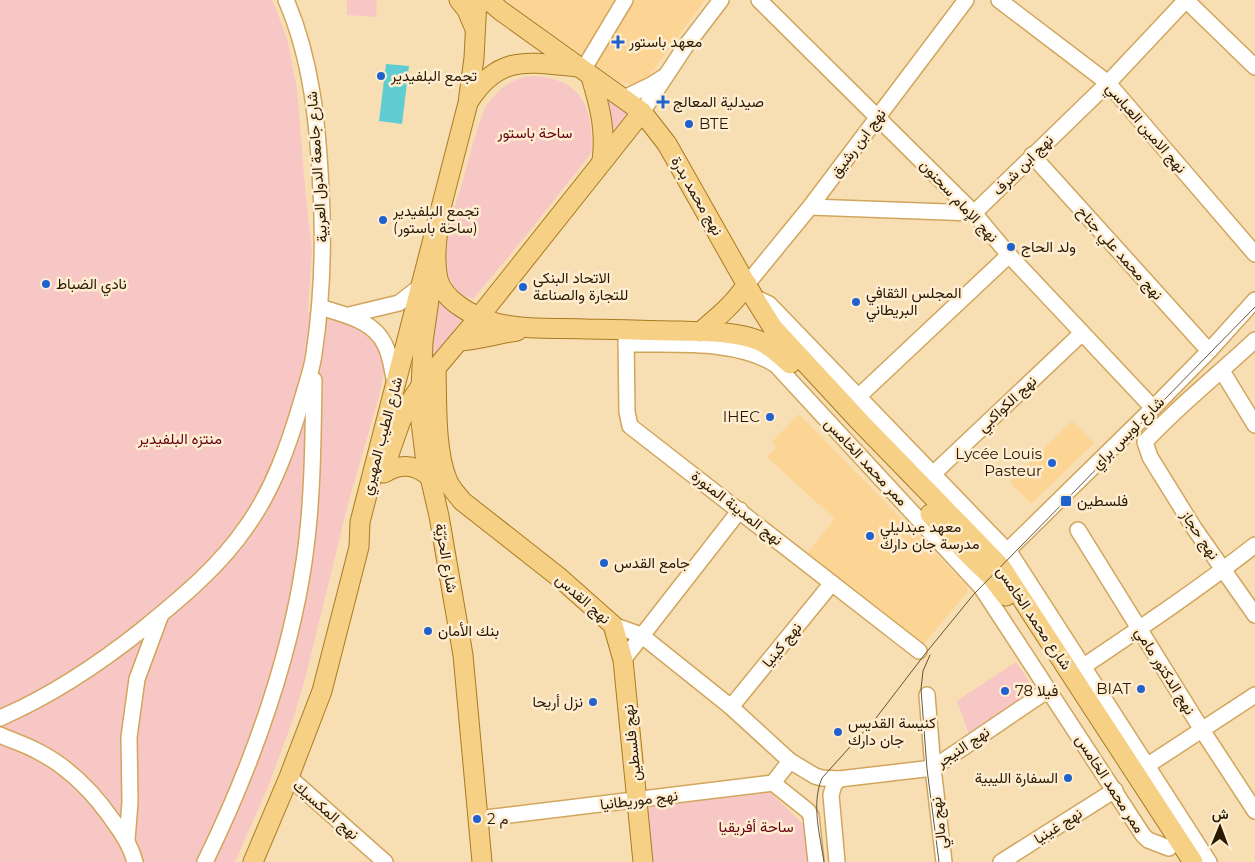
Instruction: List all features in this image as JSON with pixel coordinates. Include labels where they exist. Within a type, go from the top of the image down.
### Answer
[{"type":"main road","points":[[459,0],[467,10],[477,33]]},
{"type":"main road","name":"شارع الطيب المهيري","points":[[253,862],[289,777],[322,691],[359,547],[360,522],[468,103],[477,33],[478,0]]},
{"type":"main road","name":"نهج محمد بدرة","points":[[488,0],[642,112],[667,144],[750,290]]},
{"type":"main road","points":[[468,103],[478,87],[496,72],[513,64],[536,63],[584,71],[601,112],[603,125],[602,161]]},
{"type":"main road","points":[[359,547],[371,524],[400,423],[420,387],[479,317],[642,112]]},
{"type":"main road","points":[[440,211],[436,255],[438,280],[446,293],[457,304],[479,317],[497,323],[538,328]]},
{"type":"main road","name":"شارع الحرّيّة","points":[[436,255],[423,342],[420,414],[425,455],[439,516],[463,655],[482,862]]},
{"type":"main road","points":[[700,332],[750,290]]},
{"type":"main road","name":"شارع محمد الخامس","points":[[750,290],[779,337],[949,516],[1002,557],[1044,632],[1193,862]]},
{"type":"main road","points":[[459,341],[538,328]]},
{"type":"main road","name":"شارع محمد الخامس","points":[[538,328],[626,337],[700,332],[744,336],[760,341],[772,348],[790,364],[991,576],[1010,602],[1174,855]]},
{"type":"main road","name":"نهج القدس","points":[[436,368],[440,447],[443,466],[450,484],[462,501],[554,573],[613,625]]},
{"type":"main road","points":[[384,474],[398,467],[413,466],[422,470],[430,477]]},
{"type":"main road","points":[[439,516],[451,503],[462,501]]},
{"type":"main road","name":"نهج فلسطين","points":[[613,625],[623,660],[644,862]]},
{"type":"street","name":"شارع جامعة الدول العربية","points":[[286,0],[296,22],[306,57],[317,131],[323,244],[320,307],[314,356]]},
{"type":"street","points":[[584,71],[624,0]]},
{"type":"street","points":[[642,112],[685,47],[721,0]]},
{"type":"street","name":"نهج الإمام سحنون","points":[[759,0],[974,213],[1008,254],[1153,408]]},
{"type":"street","name":"نهج ابن رشيق","points":[[750,290],[810,206],[966,0]]},
{"type":"street","name":"نهج الامين العباسي","points":[[999,0],[1108,83],[1255,254]]},
{"type":"street","points":[[1186,0],[1255,67]]},
{"type":"street","name":"نهج ابن شرف","points":[[974,213],[1108,83],[1186,0]]},
{"type":"street","points":[[622,99],[651,85],[669,72]]},
{"type":"street","name":"نهج محمد علي جناح","points":[[1032,155],[1209,351]]},
{"type":"street","points":[[810,206],[974,213]]},
{"type":"street","points":[[858,397],[1008,254]]},
{"type":"street","points":[[349,315],[399,303],[421,286]]},
{"type":"street","points":[[750,290],[768,304],[933,474],[1002,557],[1084,666],[1209,862]]},
{"type":"street","name":"شارع لويس براي","points":[[1002,557],[1153,408],[1209,351],[1255,300]]},
{"type":"street","points":[[320,307],[349,315],[367,324],[386,347],[396,385]]},
{"type":"street","name":"نهج الكواكبي","points":[[933,474],[1082,334]]},
{"type":"street","name":"نهج المدينة المنورة","points":[[626,337],[627,412],[630,426],[919,651]]},
{"type":"street","name":"ممر محمد الخامس","points":[[626,337],[746,350],[765,357],[776,365],[981,587],[1143,835],[1174,855]]},
{"type":"street","name":"شارع لويس براي","points":[[1149,452],[1146,442],[1156,430],[1255,340]]},
{"type":"street","points":[[0,718],[31,704],[66,684],[131,638],[162,614],[225,554],[247,527],[277,474],[292,433],[314,356]]},
{"type":"street","points":[[205,862],[254,748],[281,665],[297,602],[307,540],[310,502],[314,356]]},
{"type":"street","points":[[1222,371],[1255,425]]},
{"type":"street","name":"نهج حجاز","points":[[1149,452],[1150,457],[1194,528],[1255,615]]},
{"type":"street","points":[[623,660],[740,510]]},
{"type":"street","name":"نهج الدكتور مامي","points":[[1078,530],[1202,730],[1255,811]]},
{"type":"street","points":[[1084,666],[1223,570],[1255,545]]},
{"type":"street","name":"نهج كينيا","points":[[731,707],[832,583]]},
{"type":"street","points":[[127,840],[130,802],[129,738],[137,679],[148,646],[162,614]]},
{"type":"street","name":"نهج القدس","points":[[613,625],[641,635],[731,707],[790,761],[815,776]]},
{"type":"street","name":"نهج النيجر","points":[[815,776],[838,779],[932,768],[1048,690]]},
{"type":"street","name":"نهج مالي","points":[[927,695],[932,768],[944,862]]},
{"type":"street","points":[[1148,765],[1255,695]]},
{"type":"street","points":[[0,735],[38,751],[57,762],[75,776],[95,796],[127,840],[135,862]]},
{"type":"street","points":[[790,761],[773,783],[808,811],[811,816],[816,862]]},
{"type":"street","points":[[815,776],[827,790],[831,799]]},
{"type":"street","name":"نهج المكسيك","points":[[289,777],[385,862]]},
{"type":"street","points":[[837,862],[831,789],[838,779]]},
{"type":"street","name":"نهج موريطانيا","points":[[477,819],[773,783]]},
{"type":"street","name":"نهج غينيا","points":[[1001,862],[1115,790]]},
{"type":"shaded area","name":"معهد باستور","points":[[507,0],[705,0],[647,79],[635,84],[621,83],[511,5]]},
{"type":"shaded area","name":"معهد عبدليلي مدرسة جان دارك","points":[[799,414],[966,585],[968,591],[922,646],[807,553],[835,519],[767,457],[777,448],[772,442]]},
{"type":"shaded area","name":"Lycée Louis Pasteur","points":[[1072,421],[1094,443],[1031,504],[1010,482]]},
{"type":"green space","name":"منتزه البلفيدير","points":[[0,0],[272,0],[287,39],[297,89],[312,248],[308,312],[351,316],[380,344],[385,368],[378,400],[349,500],[305,679],[292,722],[268,787],[235,862],[0,862]]},
{"type":"green space","points":[[347,0],[377,0],[376,17],[347,15]]},
{"type":"green space","name":"ساحة باستور","points":[[527,76],[552,79],[563,83],[579,95],[589,116],[592,141],[591,152],[474,298],[467,297],[455,288],[446,266],[445,251],[451,219],[475,136],[486,106],[504,87]]},
{"type":"green space","points":[[600,93],[633,117],[608,149]]},
{"type":"green space","points":[[434,287],[463,318],[427,365]]},
{"type":"green space","points":[[1016,662],[1034,689],[969,734],[957,701]]},
{"type":"green space","name":"ساحة أفريقيا","points":[[769,791],[807,828],[811,862],[652,862],[646,804]]},
{"type":"water","points":[[386,64],[409,66],[402,124],[379,121]]},
{"type":"tram line","points":[[824,862],[817,809],[817,798],[822,778],[876,718],[974,594],[1255,307]]},
{"type":"tram line","points":[[930,655],[923,671],[921,689],[927,769],[939,862]]},
{"type":"place","name":"معهد باستور","points":[[618,42]]},
{"type":"place","name":"تجمع البلفيدير","points":[[381,76]]},
{"type":"place","name":"صيدلية المعالج","points":[[663,102]]},
{"type":"place","name":"BTE","points":[[689,124]]},
{"type":"place","name":"تجمع البلفيدير (ساحة باستور)","points":[[383,220]]},
{"type":"place","name":"ولد الحاج","points":[[1011,247]]},
{"type":"place","name":"نادي الضباط","points":[[46,284]]},
{"type":"place","name":"الاتحاد البنكي للتجارة والصناعة","points":[[523,287]]},
{"type":"place","name":"المجلس الثقافي البريطاني","points":[[856,302]]},
{"type":"place","name":"IHEC","points":[[770,417]]},
{"type":"place","name":"Lycée Louis Pasteur","points":[[1052,463]]},
{"type":"place","name":"فلسطين","points":[[1066,501]]},
{"type":"place","name":"معهد عبدليلي مدرسة جان دارك","points":[[870,536]]},
{"type":"place","name":"جامع القدس","points":[[604,563]]},
{"type":"place","name":"بنك الأمان","points":[[428,631]]},
{"type":"place","name":"BIAT","points":[[1141,689]]},
{"type":"place","name":"فيلا 78","points":[[1005,691]]},
{"type":"place","name":"نزل أريحا","points":[[593,702]]},
{"type":"place","name":"كنيسة القديس جان دارك","points":[[838,732]]},
{"type":"place","name":"السفارة الليبية","points":[[1068,778]]},
{"type":"place","name":"2 م","points":[[477,819]]}]
